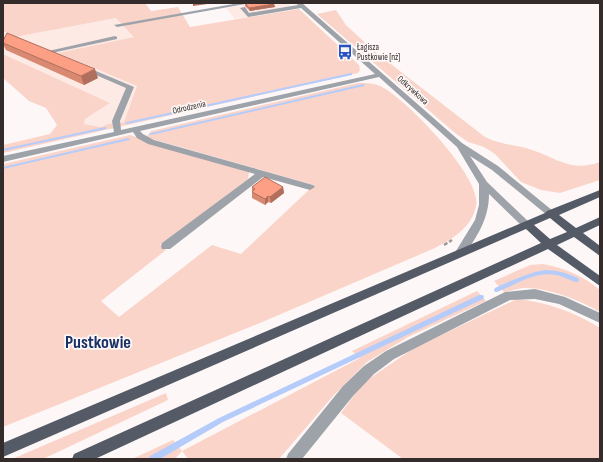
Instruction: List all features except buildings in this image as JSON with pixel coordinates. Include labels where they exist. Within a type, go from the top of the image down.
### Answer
[{"type":"main road","points":[[3,450],[461,251],[600,193]]},
{"type":"main road","name":"Odkrywkowa","points":[[550,213],[600,252]]},
{"type":"main road","points":[[79,459],[600,221]]},
{"type":"main road","name":"Odkrywkowa","points":[[526,224],[548,244],[600,282]]},
{"type":"street","points":[[117,24],[248,3]]},
{"type":"street","points":[[243,8],[248,15],[301,4]]},
{"type":"street","name":"Odkrywkowa","points":[[301,4],[459,144],[495,168],[550,213]]},
{"type":"street","points":[[47,52],[115,38]]},
{"type":"street","points":[[40,49],[61,58]]},
{"type":"street","points":[[75,64],[130,87],[116,121],[118,133]]},
{"type":"street","name":"Odrodzenia","points":[[3,159],[380,75]]},
{"type":"street","points":[[136,129],[140,136],[151,142],[310,187]]},
{"type":"street","name":"Odkrywkowa","points":[[459,144],[484,184],[526,224]]},
{"type":"street","points":[[166,246],[262,173]]},
{"type":"street","name":"Odkrywkowa","points":[[461,251],[480,226],[486,201],[484,184]]},
{"type":"street","points":[[292,459],[348,390],[369,370],[390,355],[509,295],[535,294],[561,300],[600,318]]},
{"type":"path","points":[[444,244],[454,240]]},
{"type":"shaded area","points":[[3,3],[145,3],[151,11],[178,7],[190,27],[299,9],[359,65],[360,70],[358,73],[3,153],[3,145],[50,134],[57,125],[46,108],[29,101],[3,78],[3,54],[110,103],[85,119],[84,124],[101,127],[108,124],[124,122],[137,86],[58,53],[134,37],[116,18],[15,37],[3,31]]},
{"type":"shaded area","points":[[257,3],[287,3],[294,9],[235,19],[226,8]]},
{"type":"shaded area","points":[[336,10],[346,25],[374,51],[485,137],[491,140],[539,152],[571,165],[580,166],[600,162],[600,180],[560,193],[541,190],[521,182],[495,154],[484,147],[468,142],[455,133],[317,14]]},
{"type":"shaded area","points":[[116,18],[135,37],[58,53],[137,86],[124,122],[108,124],[101,127],[84,124],[85,119],[110,103],[3,54],[3,31],[15,37]]},
{"type":"shaded area","points":[[358,83],[376,85],[393,94],[441,140],[456,159],[468,177],[475,193],[476,206],[474,214],[461,232],[435,248],[260,323],[3,427],[3,164],[130,135],[249,172],[248,179],[160,245],[166,250],[101,301],[119,317],[212,245],[241,254],[314,185],[152,139],[147,136],[151,131]]},
{"type":"shaded area","points":[[543,264],[573,273],[600,290],[600,312],[574,299],[534,288],[522,288],[504,292],[494,281],[530,265]]},
{"type":"shaded area","points":[[477,291],[486,301],[408,337],[367,362],[333,396],[279,459],[188,459],[182,451],[360,358],[352,351]]},
{"type":"shaded area","points":[[517,299],[549,305],[581,317],[600,328],[600,459],[403,459],[341,413],[363,383],[414,348]]},
{"type":"shaded area","points":[[166,393],[168,400],[43,459],[12,459]]},
{"type":"shaded area","points":[[173,440],[182,451],[175,459],[132,459]]},
{"type":"waterway","points":[[127,123],[351,74]]},
{"type":"waterway","points":[[151,134],[363,85]]},
{"type":"waterway","points":[[3,150],[105,128]]},
{"type":"waterway","points":[[3,168],[128,139]]},
{"type":"waterway","points":[[497,290],[536,273],[555,272],[576,280]]},
{"type":"waterway","points":[[153,459],[221,420],[481,297]]},
{"type":"place","name":"Łagisza Pustkowie [nż]","points":[[345,52]]},
{"type":"district","name":"Pustkowie","points":[[98,342]]}]
